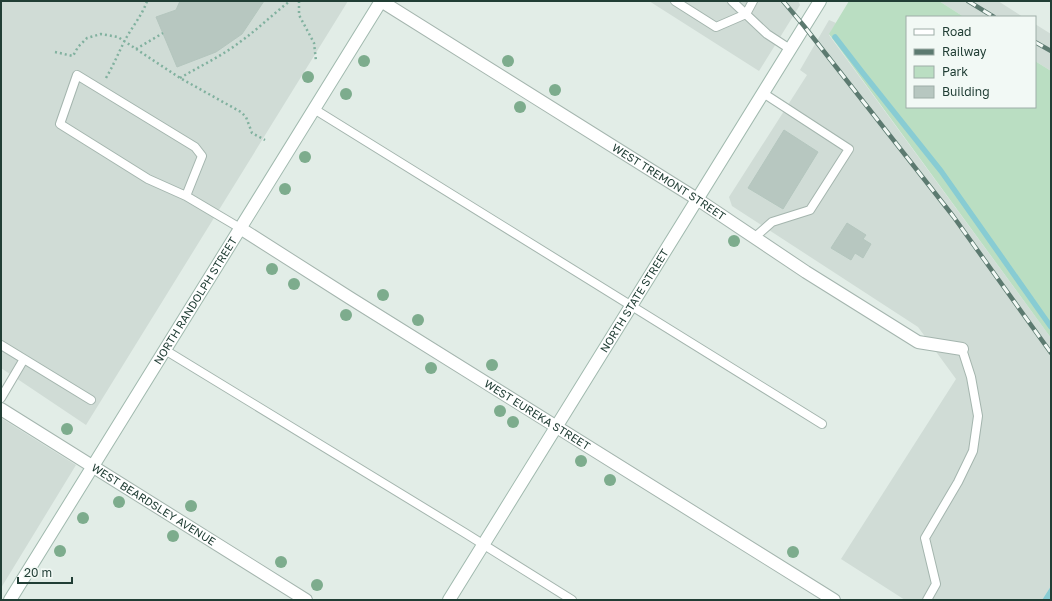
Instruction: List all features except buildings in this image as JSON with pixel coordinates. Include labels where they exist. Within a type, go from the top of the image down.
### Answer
[{"type":"street","name":"NORTH RANDOLPH STREET","points":[[10,600],[381,1]]},
{"type":"street","name":"WEST TREMONT STREET","points":[[381,1],[697,199],[806,272],[918,342],[962,349]]},
{"type":"street","name":"NORTH STATE STREET","points":[[449,600],[820,1]]},
{"type":"street","name":"WEST EUREKA STREET","points":[[240,228],[834,600]]},
{"type":"street","name":"WEST BEARDSLEY AVENUE","points":[[1,409],[306,600]]},
{"type":"lane","points":[[675,1],[716,27],[746,14],[753,1]]},
{"type":"lane","points":[[732,1],[767,34],[790,49]]},
{"type":"lane","points":[[186,196],[202,156],[195,147],[77,75],[60,124],[148,179],[186,196],[240,228]]},
{"type":"lane","points":[[755,237],[772,222],[810,210],[849,149],[763,93]]},
{"type":"lane","points":[[314,109],[822,424]]},
{"type":"lane","points":[[1,345],[92,400]]},
{"type":"lane","points":[[927,600],[936,584],[925,538],[958,482],[973,451],[978,416],[971,378],[962,349]]},
{"type":"lane","points":[[165,350],[572,600]]},
{"type":"lane","points":[[1,398],[24,359]]},
{"type":"path","points":[[99,89],[115,64],[124,41],[145,8],[147,1]]},
{"type":"path","points":[[180,78],[201,65],[220,56],[240,42],[290,1]]},
{"type":"path","points":[[299,1],[299,15],[314,43],[316,61]]},
{"type":"path","points":[[136,49],[163,33]]},
{"type":"path","points":[[55,52],[73,56],[78,47],[87,38],[101,34],[118,37],[180,78],[241,112],[246,117],[252,133],[265,140]]},
{"type":"shaded area","points":[[1,1],[348,1],[86,425],[1,368]]},
{"type":"shaded area","points":[[649,1],[798,1],[800,5],[759,71]]},
{"type":"shaded area","points":[[939,1],[998,1],[1021,16],[962,16]]},
{"type":"shaded area","points":[[829,20],[836,23],[829,35],[1051,338],[1051,586],[1042,600],[905,600],[841,559],[956,379],[918,327],[732,206],[729,197],[807,75],[800,70]]},
{"type":"shaded area","points":[[1036,25],[1051,34],[1051,71],[1036,62]]},
{"type":"shaded area","points":[[1,418],[76,465],[1,588]]},
{"type":"green space","points":[[849,1],[939,1],[962,16],[906,16],[906,108],[1036,108],[1036,62],[1051,71],[1051,338],[829,34]]},
{"type":"water","points":[[1051,586],[1051,600],[1042,600]]},
{"type":"waterway","points":[[835,37],[941,171],[1051,327]]},
{"type":"railway","points":[[783,1],[953,216],[1051,353]]},
{"type":"railway","points":[[968,1],[992,16]]},
{"type":"railway","points":[[1036,43],[1051,51]]}]
